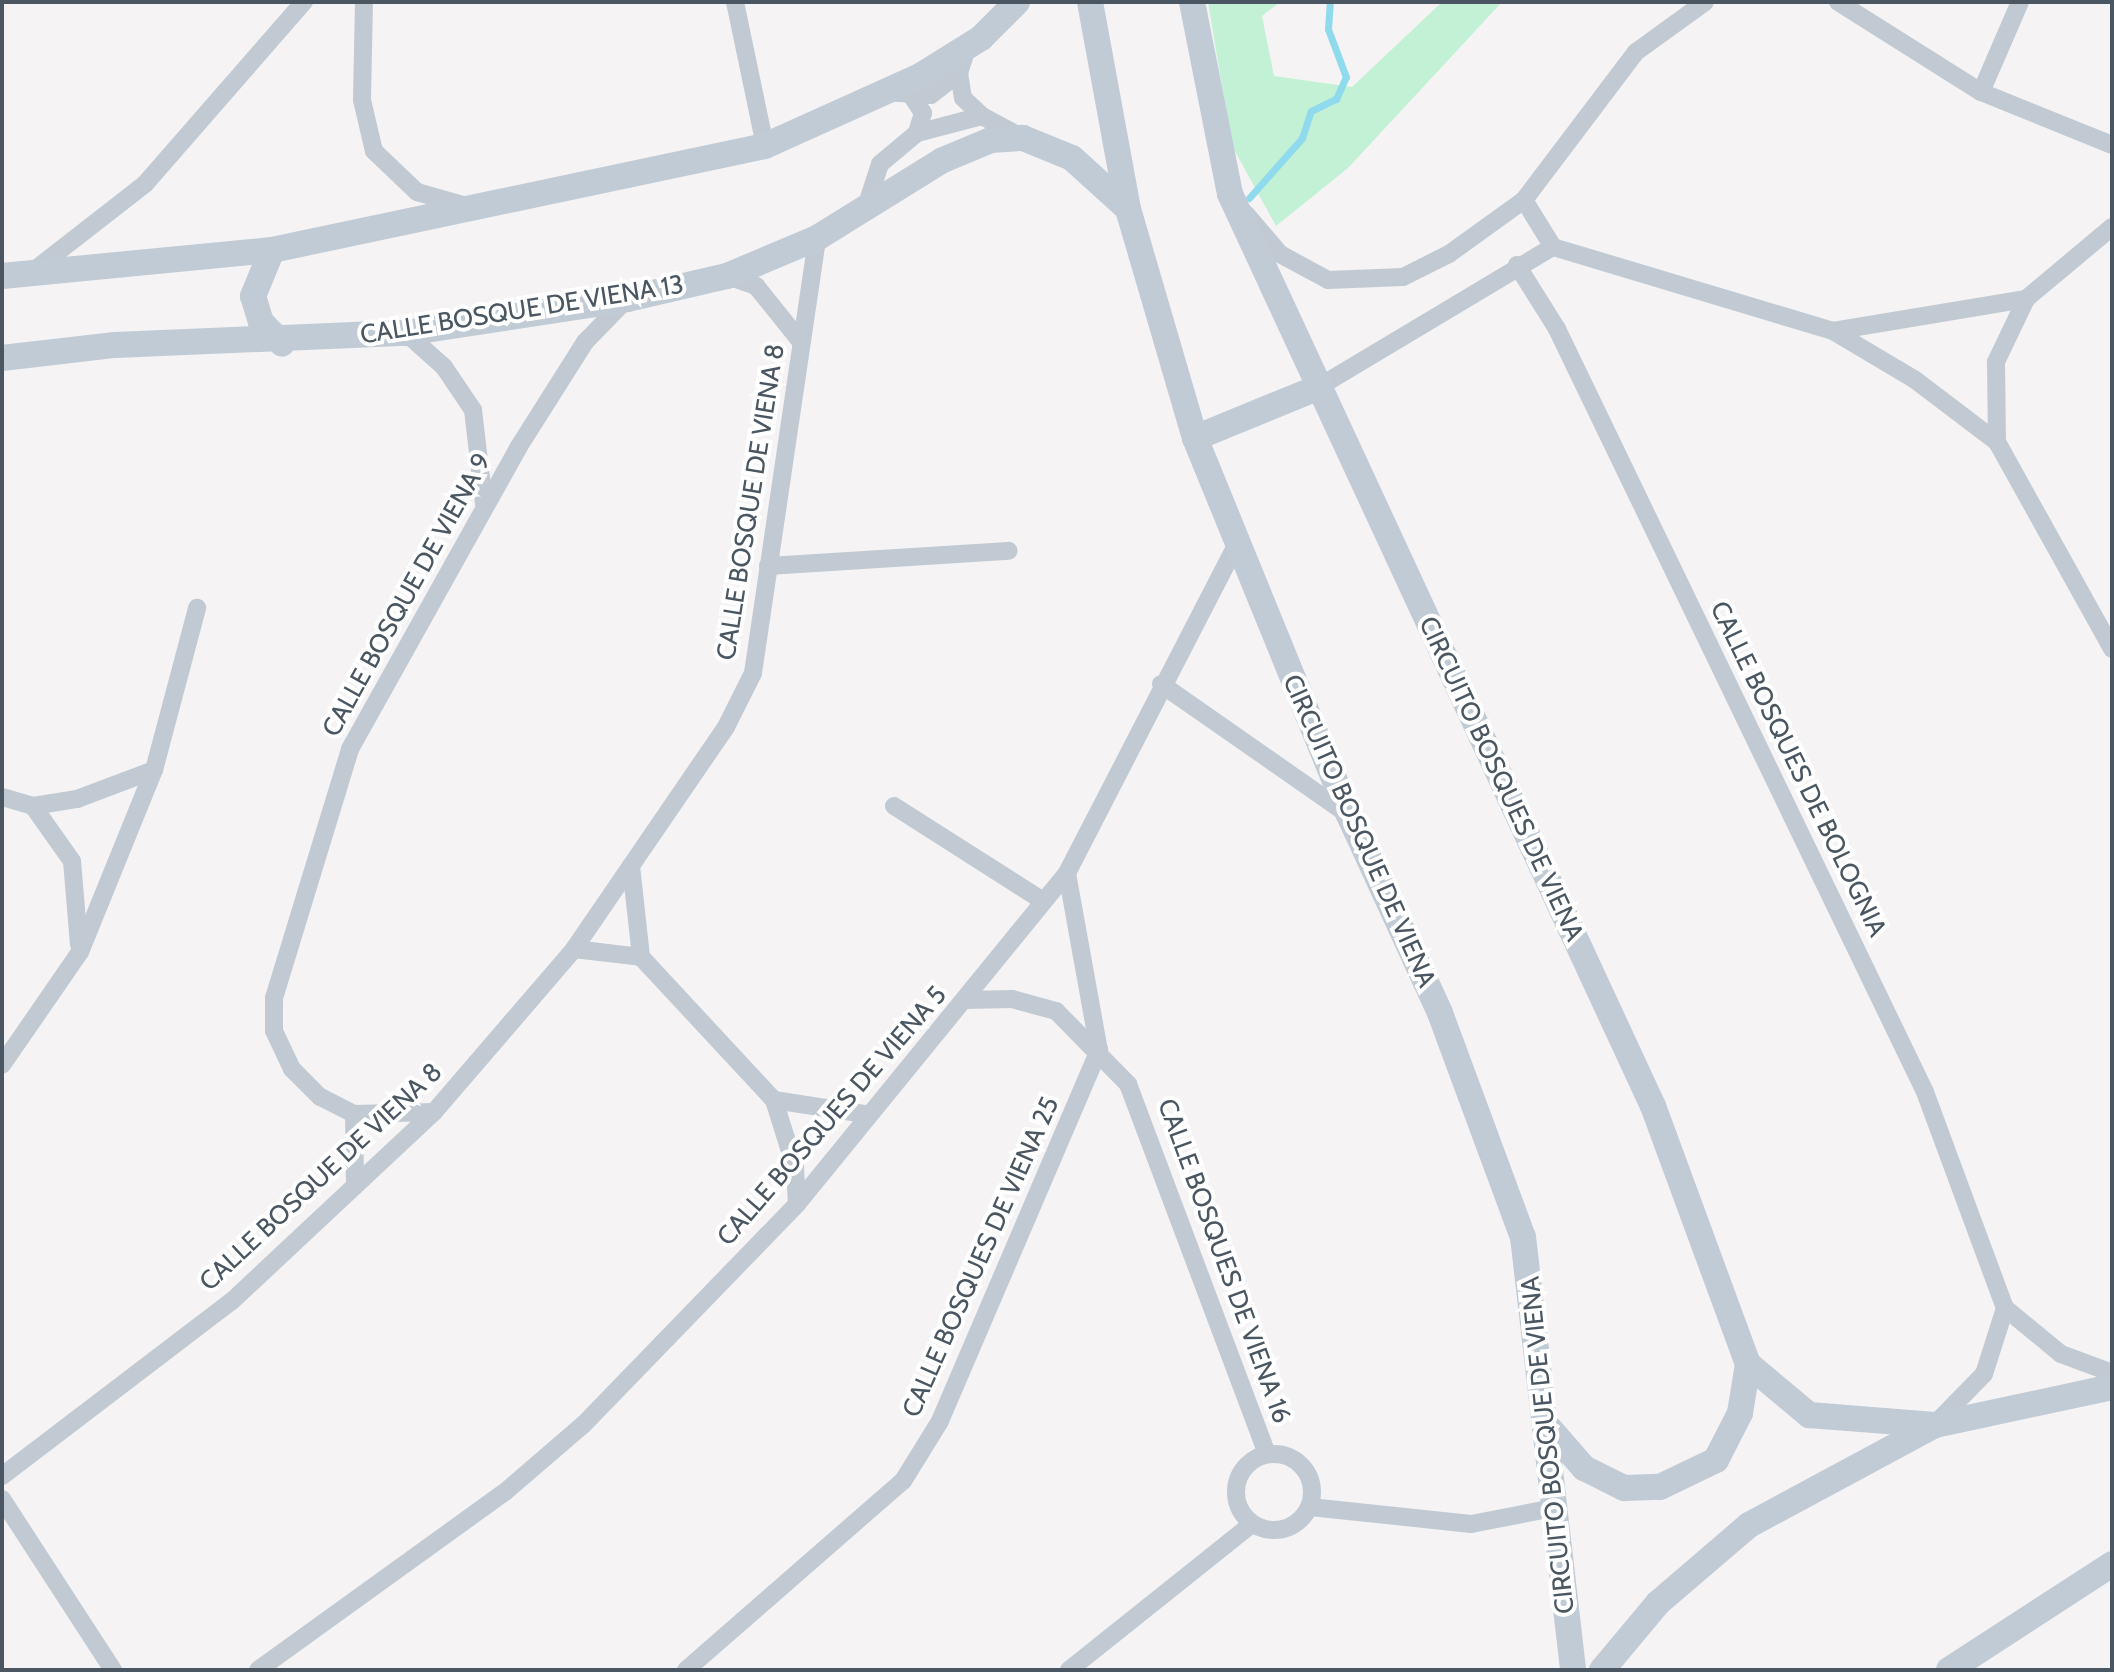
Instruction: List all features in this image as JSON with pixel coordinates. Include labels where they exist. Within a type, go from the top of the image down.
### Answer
[{"type":"main road","points":[[2,276],[272,250],[765,146],[967,48],[1017,2]]},
{"type":"main road","name":"CIRCUITO BOSQUE DE VIENA","points":[[1090,2],[1128,209],[1195,438],[1349,815],[1440,1013],[1509,1191],[1523,1237],[1550,1429],[1553,1508],[1573,1670]]},
{"type":"main road","name":"CIRCUITO BOSQUES DE VIENA","points":[[1192,2],[1230,194],[1317,388],[1653,1106],[1748,1364],[1809,1415],[1935,1425]]},
{"type":"main road","points":[[1023,138],[1095,172],[1128,209]]},
{"type":"main road","name":"CALLE BOSQUE DE VIENA 13","points":[[2,358],[115,345],[282,344],[406,333],[627,299],[727,276],[817,238],[867,204],[974,146],[1023,138]]},
{"type":"main road","points":[[272,250],[253,296],[261,322],[282,344]]},
{"type":"main road","points":[[1195,438],[1317,388]]},
{"type":"main road","points":[[1550,1429],[1584,1468],[1624,1488],[1660,1487],[1716,1460],[1740,1413],[1748,1364]]},
{"type":"main road","points":[[1602,1670],[1658,1603],[1738,1533],[1935,1425],[2112,1387]]},
{"type":"main road","points":[[1949,1670],[2112,1564]]},
{"type":"street","points":[[29,274],[145,184],[304,2]]},
{"type":"street","points":[[364,2],[362,100],[374,151],[417,192],[477,209]]},
{"type":"street","points":[[735,2],[765,146]]},
{"type":"street","points":[[1230,194],[1280,254],[1328,280],[1403,277],[1449,254],[1524,200],[1636,52],[1705,2]]},
{"type":"street","points":[[1838,2],[1981,92],[2112,145]]},
{"type":"street","points":[[1981,92],[2020,2]]},
{"type":"street","points":[[967,48],[959,73],[963,98],[982,116],[1023,138]]},
{"type":"street","points":[[881,92],[913,98],[931,95],[959,73]]},
{"type":"street","points":[[913,98],[923,113],[917,133]]},
{"type":"street","points":[[867,204],[880,164],[917,133],[982,116]]},
{"type":"street","points":[[1524,200],[1553,247],[1833,331],[1914,379],[1997,442],[2112,649]]},
{"type":"street","points":[[1997,442],[1996,362],[2026,299],[2112,227]]},
{"type":"street","name":"CALLE BOSQUE DE VIENA 8","points":[[2,1476],[232,1301],[434,1112],[574,949],[726,727],[753,673],[817,238]]},
{"type":"street","points":[[1317,388],[1517,265],[1553,247]]},
{"type":"street","name":"CALLE BOSQUES DE BOLOGNIA","points":[[1517,265],[1557,329],[1925,1092],[2005,1308]]},
{"type":"street","points":[[727,276],[756,286],[801,342]]},
{"type":"street","name":"CALLE BOSQUE DE VIENA 9","points":[[434,1112],[354,1114],[320,1097],[292,1069],[274,1031],[274,998],[350,749],[484,504],[585,342],[627,299]]},
{"type":"street","points":[[1833,331],[2026,299]]},
{"type":"street","points":[[406,333],[444,367],[473,410],[484,504]]},
{"type":"street","name":"CALLE BOSQUES DE VIENA 5","points":[[258,1670],[505,1492],[584,1424],[797,1204],[864,1114],[966,1000],[1067,873],[1161,684],[1237,544]]},
{"type":"street","points":[[768,566],[1009,551]]},
{"type":"street","points":[[2,1065],[80,952],[154,770],[197,608]]},
{"type":"street","points":[[1161,684],[1349,815]]},
{"type":"street","points":[[2,797],[33,806],[101,794],[154,770]]},
{"type":"street","points":[[33,806],[72,861],[80,952]]},
{"type":"street","points":[[894,806],[1043,901]]},
{"type":"street","points":[[631,866],[641,957],[774,1100],[795,1167],[797,1204]]},
{"type":"street","name":"CALLE BOSQUES DE VIENA 16","points":[[1067,873],[1099,1050]]},
{"type":"street","points":[[574,949],[641,957]]},
{"type":"street","name":"CALLE BOSQUES DE VIENA 16","points":[[966,1000],[1035,1002],[1099,1050],[1145,1113],[1267,1453]]},
{"type":"street","name":"CALLE BOSQUES DE VIENA 25","points":[[686,1670],[903,1481],[940,1421],[1099,1050]]},
{"type":"street","points":[[774,1100],[864,1114]]},
{"type":"street","points":[[354,1114],[355,1186]]},
{"type":"street","points":[[1935,1425],[1984,1374],[2005,1308],[2061,1354],[2112,1373]]},
{"type":"street","points":[[1267,1453],[1299,1461],[1313,1490],[1310,1507],[1285,1529],[1252,1524],[1238,1507],[1236,1484],[1247,1464],[1267,1453]]},
{"type":"street","points":[[2,1499],[113,1670]]},
{"type":"street","points":[[1310,1507],[1471,1524],[1553,1508]]},
{"type":"street","points":[[1069,1670],[1252,1524]]},
{"type":"green space","points":[[1208,2],[1280,2],[1262,16],[1274,76],[1352,87],[1442,2],[1502,2],[1348,168],[1276,226],[1232,146]]},
{"type":"waterway","points":[[1249,198],[1302,138],[1311,111],[1336,99],[1346,77],[1328,29],[1330,2]]}]
